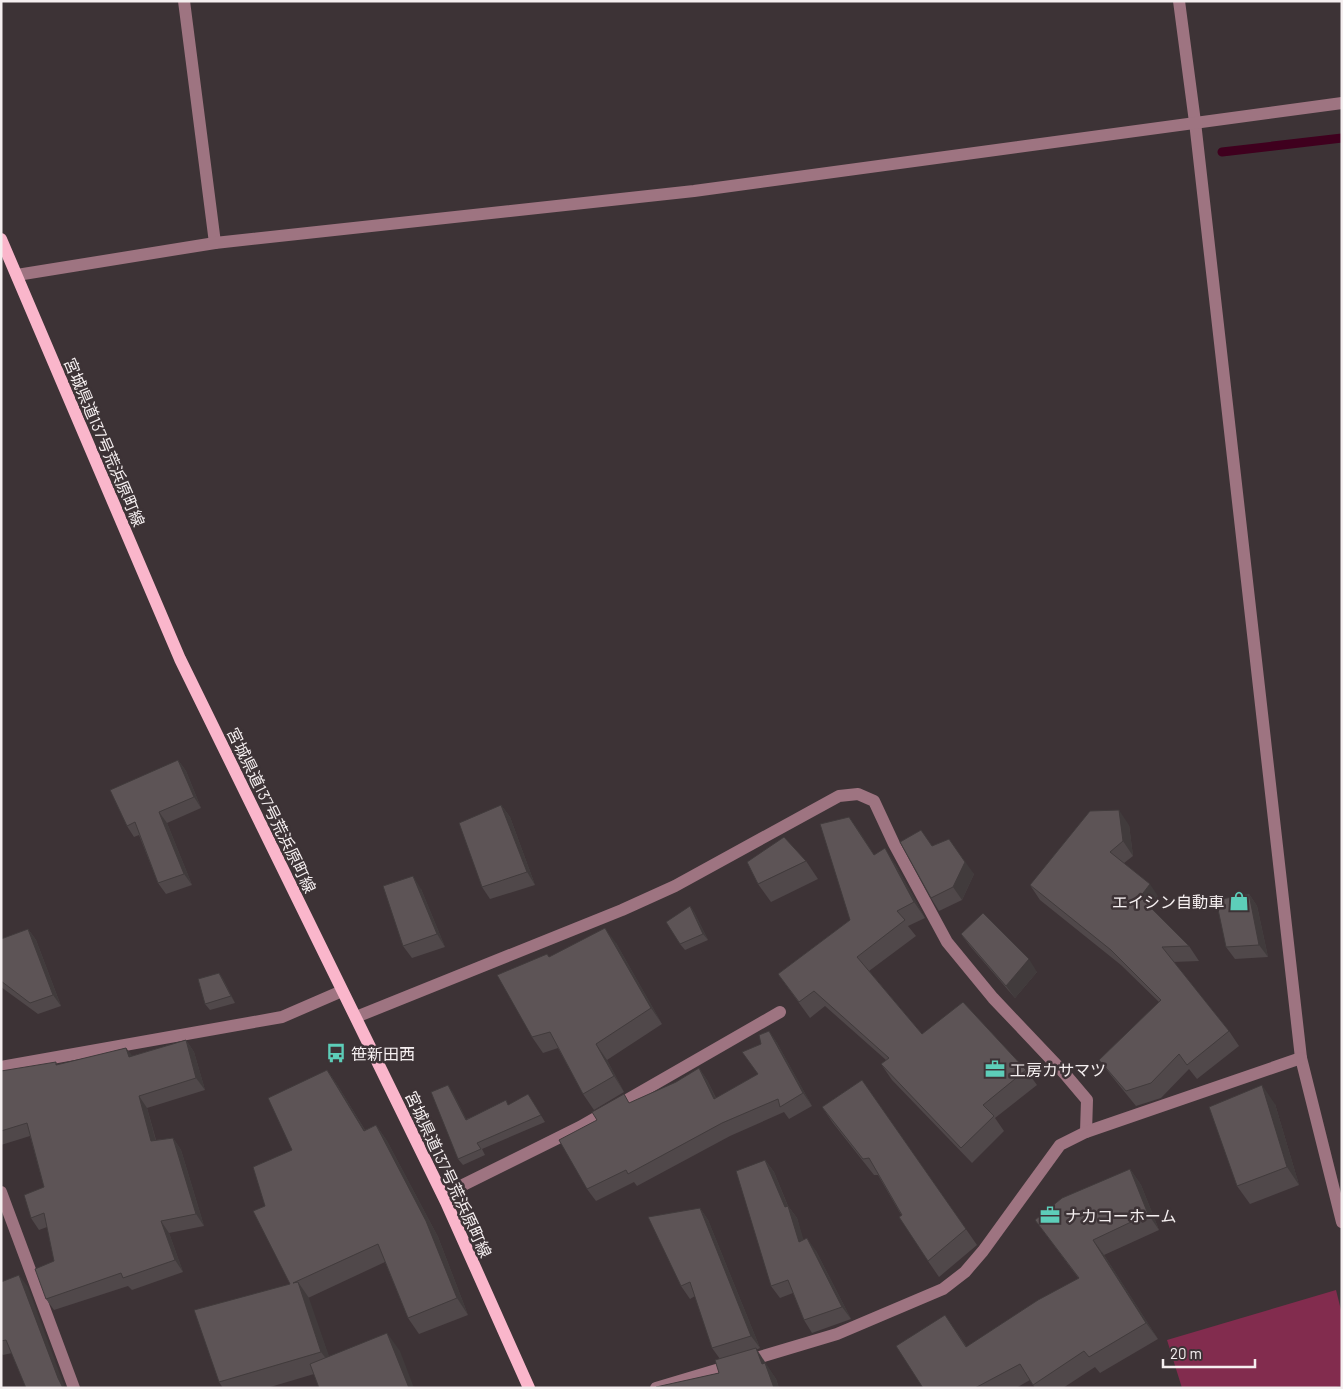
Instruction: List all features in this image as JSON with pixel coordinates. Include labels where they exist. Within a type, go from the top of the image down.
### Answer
[{"type":"main road","name":"宮城県道137号荒浜原町線","points":[[1,239],[180,659],[446,1202],[529,1388]]},
{"type":"street","points":[[184,1],[215,242]]},
{"type":"street","points":[[1179,1],[1195,122],[1301,1058],[1342,1222]]},
{"type":"street","points":[[17,275],[215,242],[694,192],[1342,103]]},
{"type":"street","points":[[356,1017],[622,910],[675,886],[839,796],[858,794],[874,801],[894,844],[947,942],[993,998],[1087,1100],[1086,1132]]},
{"type":"street","points":[[1,1067],[282,1017],[342,991]]},
{"type":"street","points":[[459,1187],[580,1127],[780,1012]]},
{"type":"street","points":[[656,1388],[837,1334],[944,1289],[966,1272],[983,1251],[1060,1144],[1086,1132],[1301,1058]]},
{"type":"street","points":[[1,1192],[74,1388]]},
{"type":"shaded area","points":[[1336,1290],[1342,1314],[1342,1386],[1331,1388],[1182,1388],[1167,1340]]},
{"type":"building","points":[[178,760],[194,797],[159,812],[184,874],[158,883],[135,822],[127,826],[110,790]]},
{"type":"building","points":[[501,805],[527,872],[482,887],[459,823]]},
{"type":"building","points":[[1119,810],[1123,841],[1110,852],[1150,884],[1140,897],[1189,946],[1162,947],[1229,1031],[1187,1065],[1179,1054],[1151,1083],[1126,1091],[1099,1060],[1161,1000],[1111,950],[1030,885],[1090,811]]},
{"type":"building","points":[[849,817],[874,855],[885,848],[914,902],[897,911],[905,920],[857,957],[922,1034],[963,1002],[1026,1070],[983,1105],[994,1116],[961,1148],[881,1064],[889,1058],[814,991],[799,1002],[778,974],[850,920],[820,824]]},
{"type":"building","points":[[921,830],[932,846],[949,839],[965,862],[953,887],[931,898],[900,842]]},
{"type":"building","points":[[784,837],[806,861],[758,884],[747,862]]},
{"type":"building","points":[[413,876],[437,934],[403,946],[383,886]]},
{"type":"building","points":[[1249,894],[1259,945],[1226,947],[1216,900]]},
{"type":"building","points":[[690,906],[703,934],[680,944],[666,922]]},
{"type":"building","points":[[983,913],[1029,959],[1006,986],[961,934]]},
{"type":"building","points":[[605,928],[651,1008],[596,1044],[614,1076],[583,1094],[550,1032],[532,1037],[497,975],[547,954],[549,957]]},
{"type":"building","points":[[28,929],[53,995],[30,1003],[1,981],[1,939]]},
{"type":"building","points":[[219,973],[231,996],[205,1004],[198,979]]},
{"type":"building","points":[[769,1031],[803,1093],[780,1107],[778,1099],[722,1123],[628,1174],[626,1170],[587,1189],[559,1140],[597,1120],[592,1112],[624,1094],[629,1103],[676,1082],[699,1068],[714,1099],[758,1074],[742,1052],[761,1044],[759,1035]]},
{"type":"building","points":[[186,1040],[196,1078],[139,1096],[151,1141],[173,1138],[196,1214],[161,1221],[175,1260],[123,1278],[121,1273],[46,1299],[35,1269],[54,1261],[44,1213],[31,1218],[24,1195],[44,1187],[27,1123],[1,1131],[1,1071],[56,1062],[56,1065],[126,1048],[129,1057]]},
{"type":"building","points":[[327,1070],[364,1131],[376,1125],[426,1221],[457,1298],[408,1318],[378,1244],[293,1283],[298,1282],[321,1352],[219,1382],[194,1310],[290,1284],[253,1211],[265,1206],[253,1167],[292,1150],[268,1098]]},
{"type":"building","points":[[862,1080],[966,1229],[928,1261],[899,1217],[902,1215],[869,1158],[863,1159],[822,1107]]},
{"type":"building","points":[[448,1085],[466,1120],[506,1100],[508,1105],[528,1094],[541,1115],[477,1143],[481,1149],[458,1159],[431,1092]]},
{"type":"building","points":[[1262,1085],[1287,1167],[1237,1186],[1209,1107]]},
{"type":"building","points":[[765,1160],[785,1207],[788,1206],[799,1242],[807,1238],[842,1307],[804,1320],[788,1280],[771,1286],[736,1171]]},
{"type":"building","points":[[1130,1169],[1148,1214],[1093,1240],[1146,1323],[1089,1357],[1084,1351],[1033,1385],[1020,1364],[975,1388],[923,1388],[896,1346],[945,1315],[966,1347],[1038,1300],[1079,1278],[1035,1220],[1062,1198]]},
{"type":"building","points":[[700,1208],[751,1336],[712,1348],[690,1282],[681,1286],[648,1217]]},
{"type":"building","points":[[19,1275],[63,1388],[26,1388],[6,1340],[1,1341],[1,1282]]},
{"type":"building","points":[[387,1333],[409,1388],[319,1388],[310,1364]]},
{"type":"building","points":[[756,1348],[762,1364],[765,1363],[774,1388],[656,1388],[719,1373],[715,1360]]},
{"type":"waterway","points":[[1222,152],[1342,138]]},
{"type":"place","name":"エイシン自動車","points":[[1239,901]]},
{"type":"place","name":"笹新田西","points":[[336,1053]]},
{"type":"place","name":"工房カサマツ","points":[[995,1069]]},
{"type":"place","name":"ナカコーホーム","points":[[1050,1215]]}]
